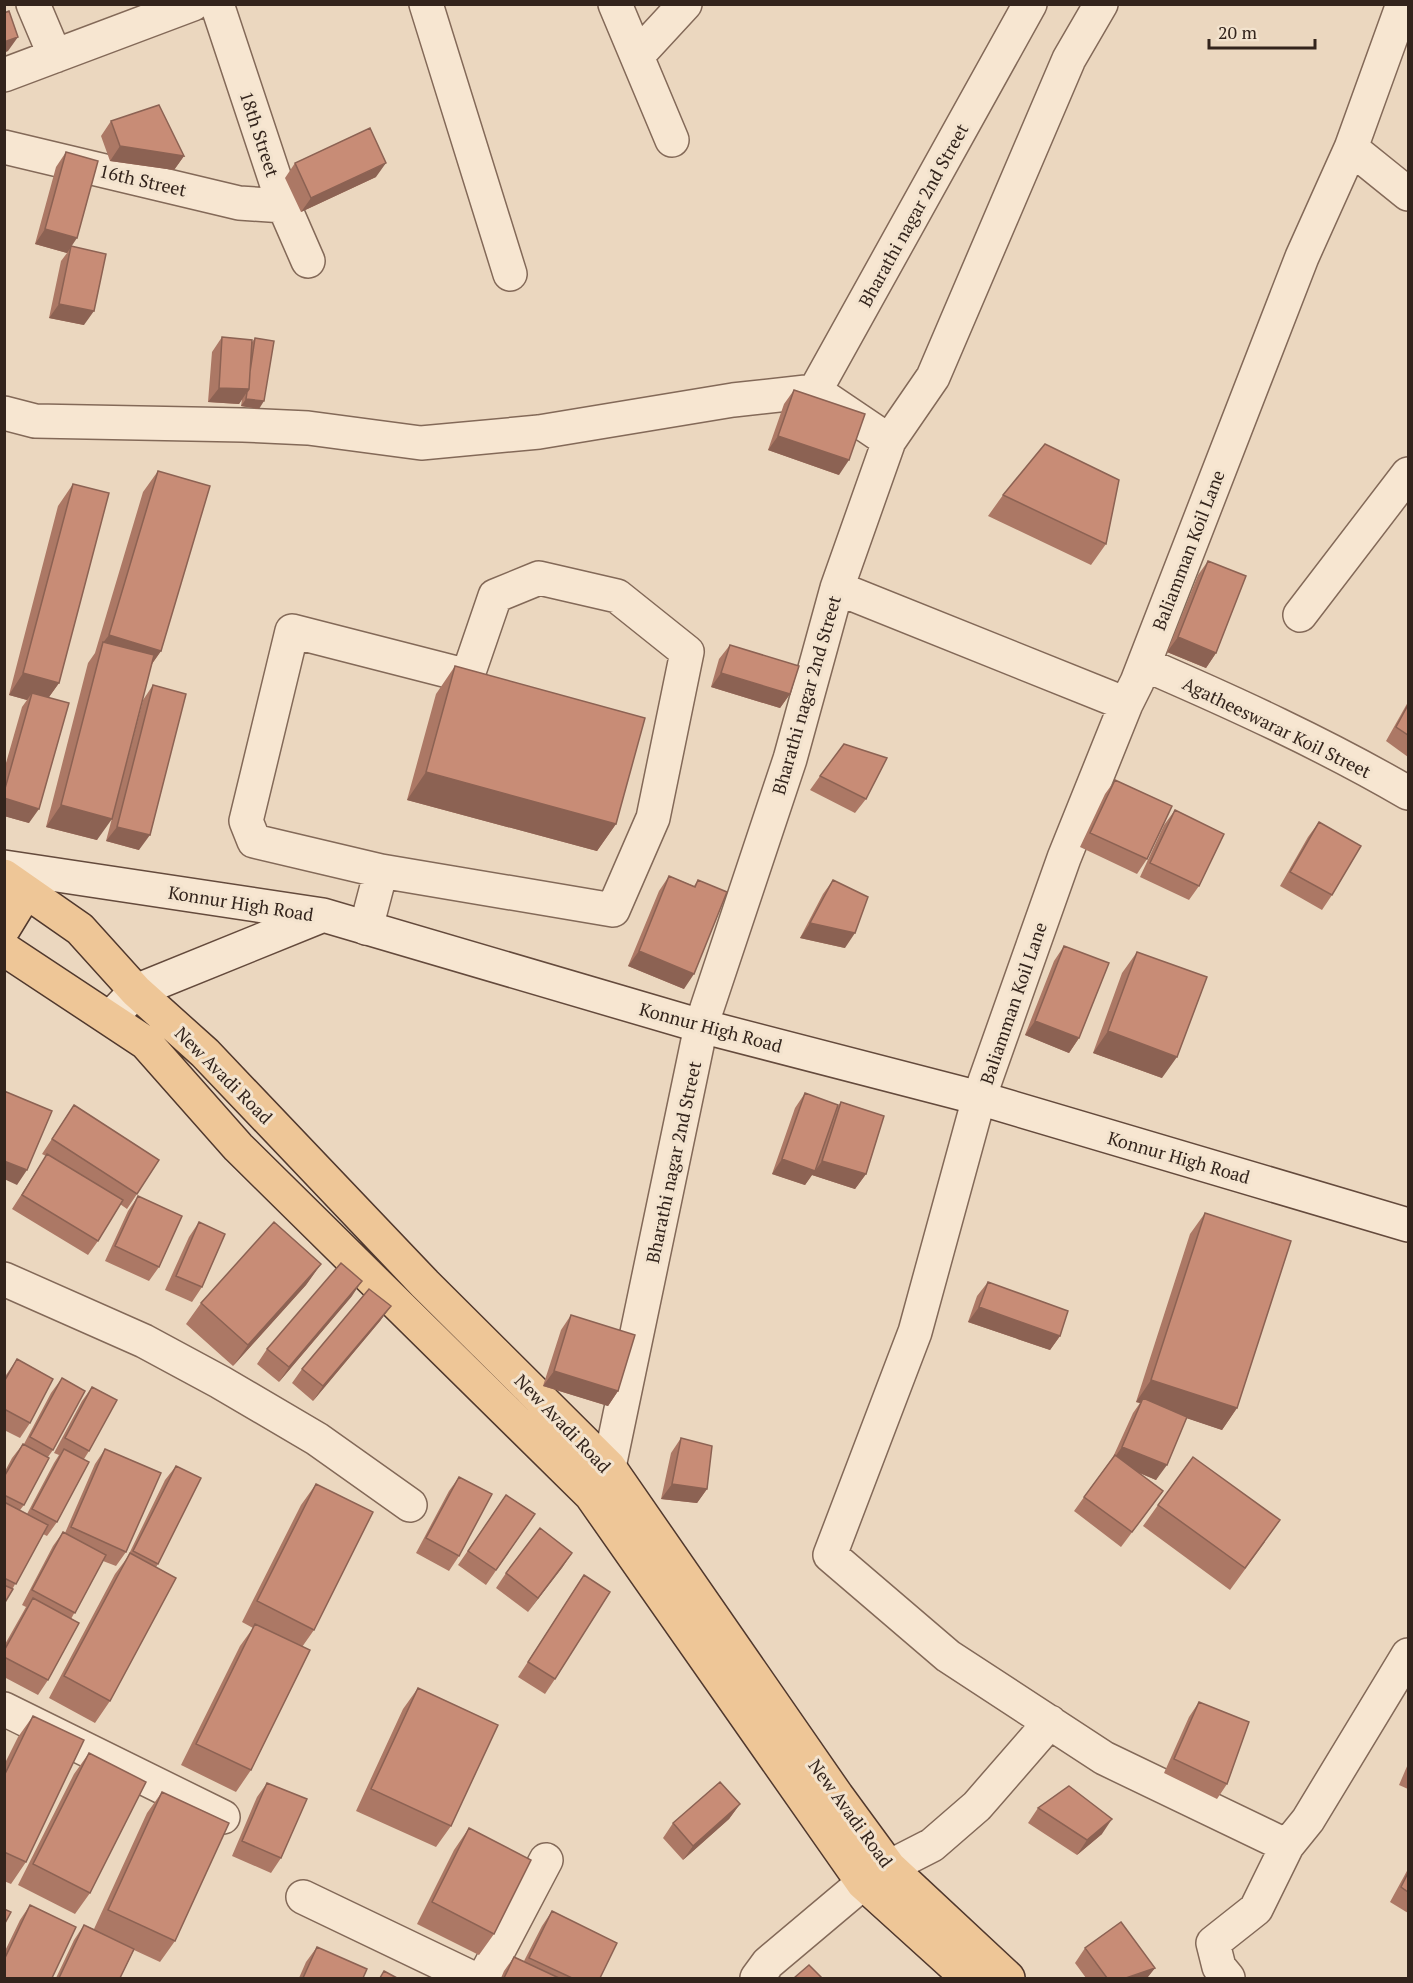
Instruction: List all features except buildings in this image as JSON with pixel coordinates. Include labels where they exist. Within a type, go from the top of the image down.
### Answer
[{"type":"main road","points":[[4,928],[15,884]]},
{"type":"main road","name":"New Avadi Road","points":[[15,884],[80,929],[136,991],[205,1053],[425,1284],[609,1467],[830,1786],[876,1875],[1008,1978]]},
{"type":"main road","name":"New Avadi Road","points":[[4,949],[146,1043],[238,1147],[591,1495],[876,1875],[968,1978]]},
{"type":"street","points":[[33,4],[55,56]]},
{"type":"street","points":[[4,75],[193,4]]},
{"type":"street","name":"18th Street","points":[[217,4],[284,206],[308,261]]},
{"type":"street","points":[[426,4],[510,274]]},
{"type":"street","points":[[615,4],[672,140]]},
{"type":"street","points":[[637,56],[685,4]]},
{"type":"street","name":"Bharathi nagar 2nd Street","points":[[815,391],[1030,4]]},
{"type":"street","name":"Bharathi nagar 2nd Street","points":[[609,1467],[701,1026],[790,759],[837,588],[889,441],[933,377],[1069,59],[1101,4]]},
{"type":"street","name":"Baliamman Koil Lane","points":[[1050,1722],[948,1656],[830,1555],[915,1332],[979,1098],[1064,858],[1144,664],[1302,257],[1351,148],[1403,4]]},
{"type":"street","name":"16th Street","points":[[4,147],[239,203],[284,206]]},
{"type":"street","points":[[1351,148],[1408,194]]},
{"type":"street","points":[[4,413],[35,421],[308,428],[421,443],[539,432],[734,400],[815,391],[889,441]]},
{"type":"street","points":[[1300,615],[1408,474]]},
{"type":"street","points":[[539,578],[617,596],[687,652],[653,818],[613,910],[381,871],[254,841],[246,821],[292,631],[456,673],[470,669],[495,596],[539,578]]},
{"type":"street","points":[[837,588],[1126,704]]},
{"type":"street","name":"Agatheeswarar Koil Street","points":[[1144,664],[1245,708],[1372,772],[1408,794]]},
{"type":"street","name":"Konnur High Road","points":[[4,867],[323,915],[701,1026],[979,1098],[1408,1225]]},
{"type":"street","points":[[366,928],[381,871]]},
{"type":"street","points":[[110,1018],[136,991],[323,915]]},
{"type":"street","points":[[4,1279],[144,1341],[220,1382],[318,1439],[410,1505]]},
{"type":"street","points":[[1228,1978],[1219,1967],[1213,1943],[1256,1910],[1287,1846],[1308,1820],[1408,1655]]},
{"type":"street","points":[[4,1709],[223,1817]]},
{"type":"street","points":[[757,1978],[768,1964],[876,1875],[932,1845],[977,1806],[1050,1722],[1104,1758],[1287,1846]]},
{"type":"street","points":[[484,1978],[546,1860]]},
{"type":"street","points":[[303,1896],[472,1978]]}]
